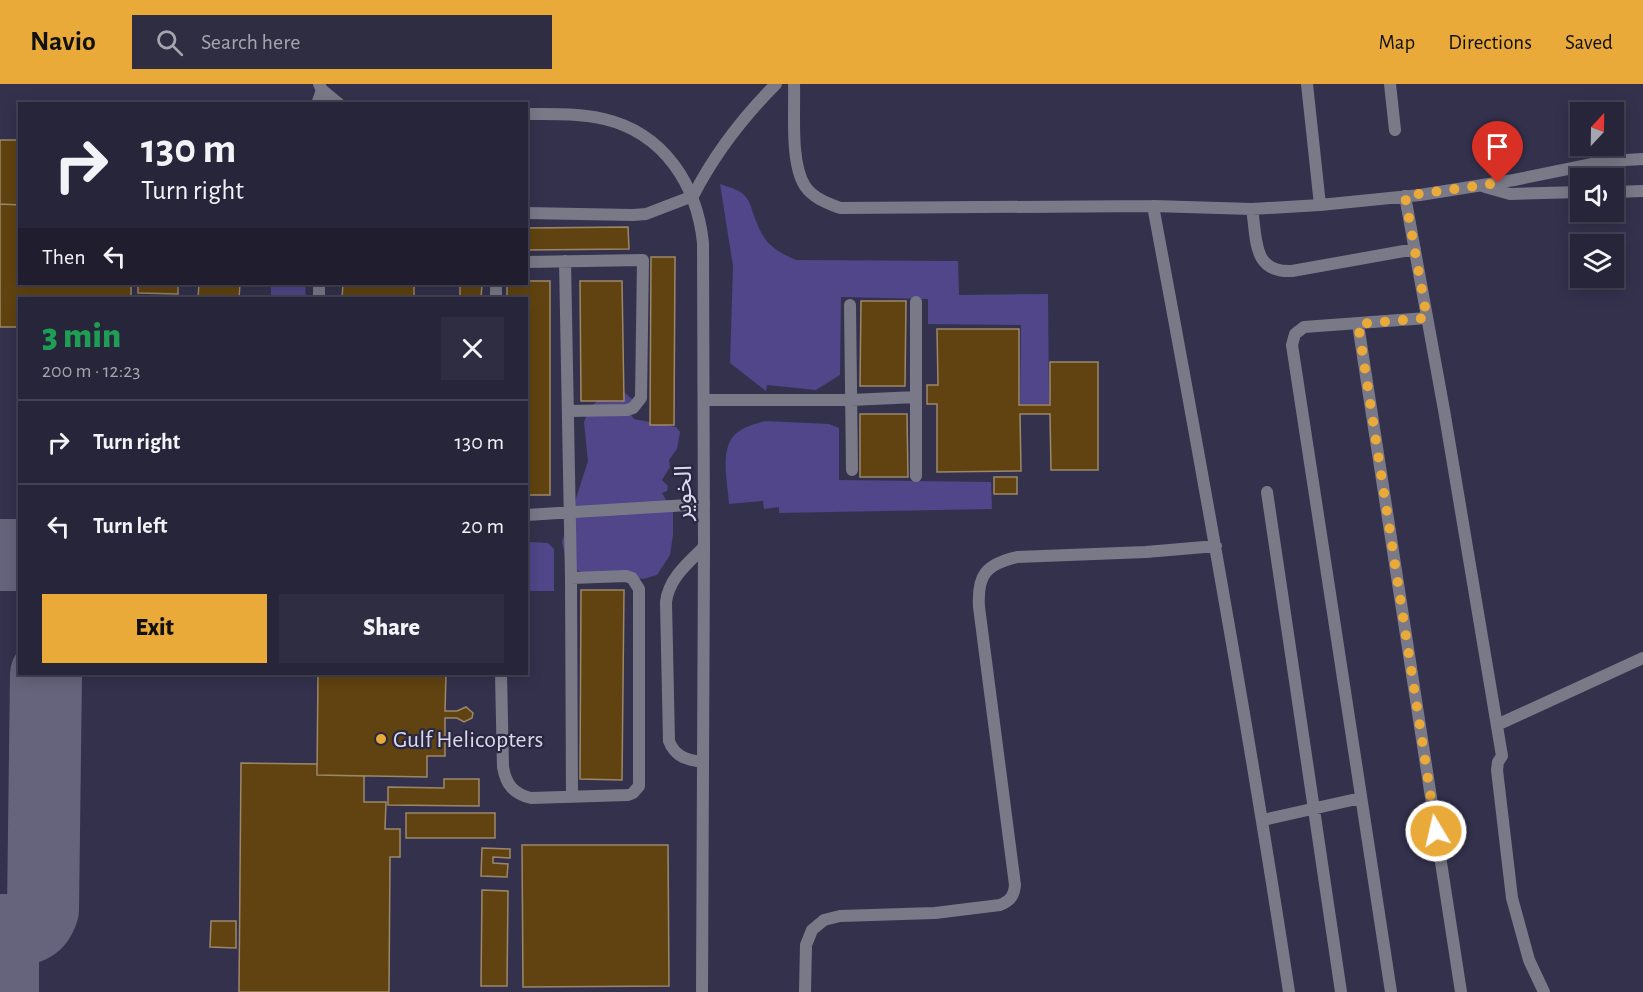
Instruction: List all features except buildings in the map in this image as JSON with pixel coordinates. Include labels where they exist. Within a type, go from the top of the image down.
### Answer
[{"type":"street","points":[[528,213],[646,214],[693,196],[724,142],[776,84]]},
{"type":"street","points":[[794,84],[797,169],[806,188],[821,201],[840,208],[1153,206],[1252,209],[1320,205],[1481,186],[1571,167],[1607,161],[1643,159]]},
{"type":"street","points":[[1307,84],[1320,205]]},
{"type":"street","points":[[1390,84],[1395,130]]},
{"type":"street","points":[[317,102],[321,87]]},
{"type":"street","points":[[321,87],[337,102]]},
{"type":"street","name":"الخوير","points":[[528,114],[576,115],[606,119],[633,130],[658,147],[672,162],[693,196],[700,219],[703,243],[704,400],[702,992]]},
{"type":"street","points":[[1481,186],[1510,194],[1570,192]]},
{"type":"street","points":[[1624,192],[1643,191]]},
{"type":"street","points":[[1405,196],[1502,756],[1497,770],[1512,898],[1529,960],[1544,992]]},
{"type":"street","points":[[1153,206],[1216,546],[1263,820],[1289,992]]},
{"type":"street","points":[[1252,209],[1258,254],[1266,265],[1278,271],[1292,271],[1415,249]]},
{"type":"street","points":[[528,262],[643,260],[641,398],[633,408],[627,410],[568,411]]},
{"type":"street","points":[[565,261],[571,578],[572,796]]},
{"type":"street","points":[[915,302],[916,476]]},
{"type":"street","points":[[850,305],[852,470]]},
{"type":"street","points":[[1391,992],[1292,345],[1295,334],[1304,327],[1427,318]]},
{"type":"street","points":[[1358,324],[1461,992]]},
{"type":"street","points":[[704,400],[851,400],[916,397]]},
{"type":"street","points":[[1267,492],[1341,992]]},
{"type":"street","points":[[528,515],[704,504]]},
{"type":"street","points":[[805,992],[806,945],[812,930],[824,920],[840,916],[935,914],[1000,905],[1009,902],[1014,893],[1015,885],[979,607],[978,590],[985,573],[999,561],[1017,557],[1146,552],[1216,546]]},
{"type":"street","points":[[703,762],[687,760],[680,756],[674,752],[669,741],[666,602],[669,587],[678,573],[704,547]]},
{"type":"street","points":[[501,675],[505,778],[511,788],[520,795],[531,798],[628,795],[637,790],[639,786],[639,589],[632,578],[627,576],[571,578]]},
{"type":"street","points":[[1497,725],[1643,658]]},
{"type":"street","points":[[1263,820],[1361,798]]},
{"type":"shaded area","points":[[720,184],[737,190],[745,196],[764,237],[779,252],[796,260],[958,261],[959,295],[1048,294],[1049,404],[1020,404],[1021,325],[928,324],[928,299],[841,297],[840,375],[816,390],[767,385],[766,391],[730,363],[733,266]]},
{"type":"shaded area","points":[[271,285],[305,285],[306,297],[271,297]]},
{"type":"shaded area","points":[[624,392],[632,399],[631,415],[634,419],[676,427],[680,432],[677,449],[669,460],[670,467],[662,480],[668,486],[667,491],[662,493],[673,512],[670,555],[657,575],[643,579],[623,574],[592,575],[576,570],[566,559],[562,542],[588,461],[584,422],[589,409],[597,401]]},
{"type":"shaded area","points":[[765,421],[829,424],[839,428],[839,480],[991,482],[992,509],[779,513],[779,507],[764,509],[763,501],[729,504],[726,465],[728,446],[738,432]]},
{"type":"shaded area","points":[[530,542],[548,543],[554,549],[554,591],[528,591],[528,544]]},
{"type":"taxiway","points":[[0,555],[18,555]]},
{"type":"taxiway","points":[[0,930],[32,926],[43,910],[46,675]]},
{"type":"taxiway","points":[[0,940],[3,948],[3,992]]},
{"type":"place","name":"Gulf Helicopters","points":[[381,739]]},
{"type":"route","points":[[1436,831],[1358,324],[1427,318],[1405,196],[1498,183]]}]
